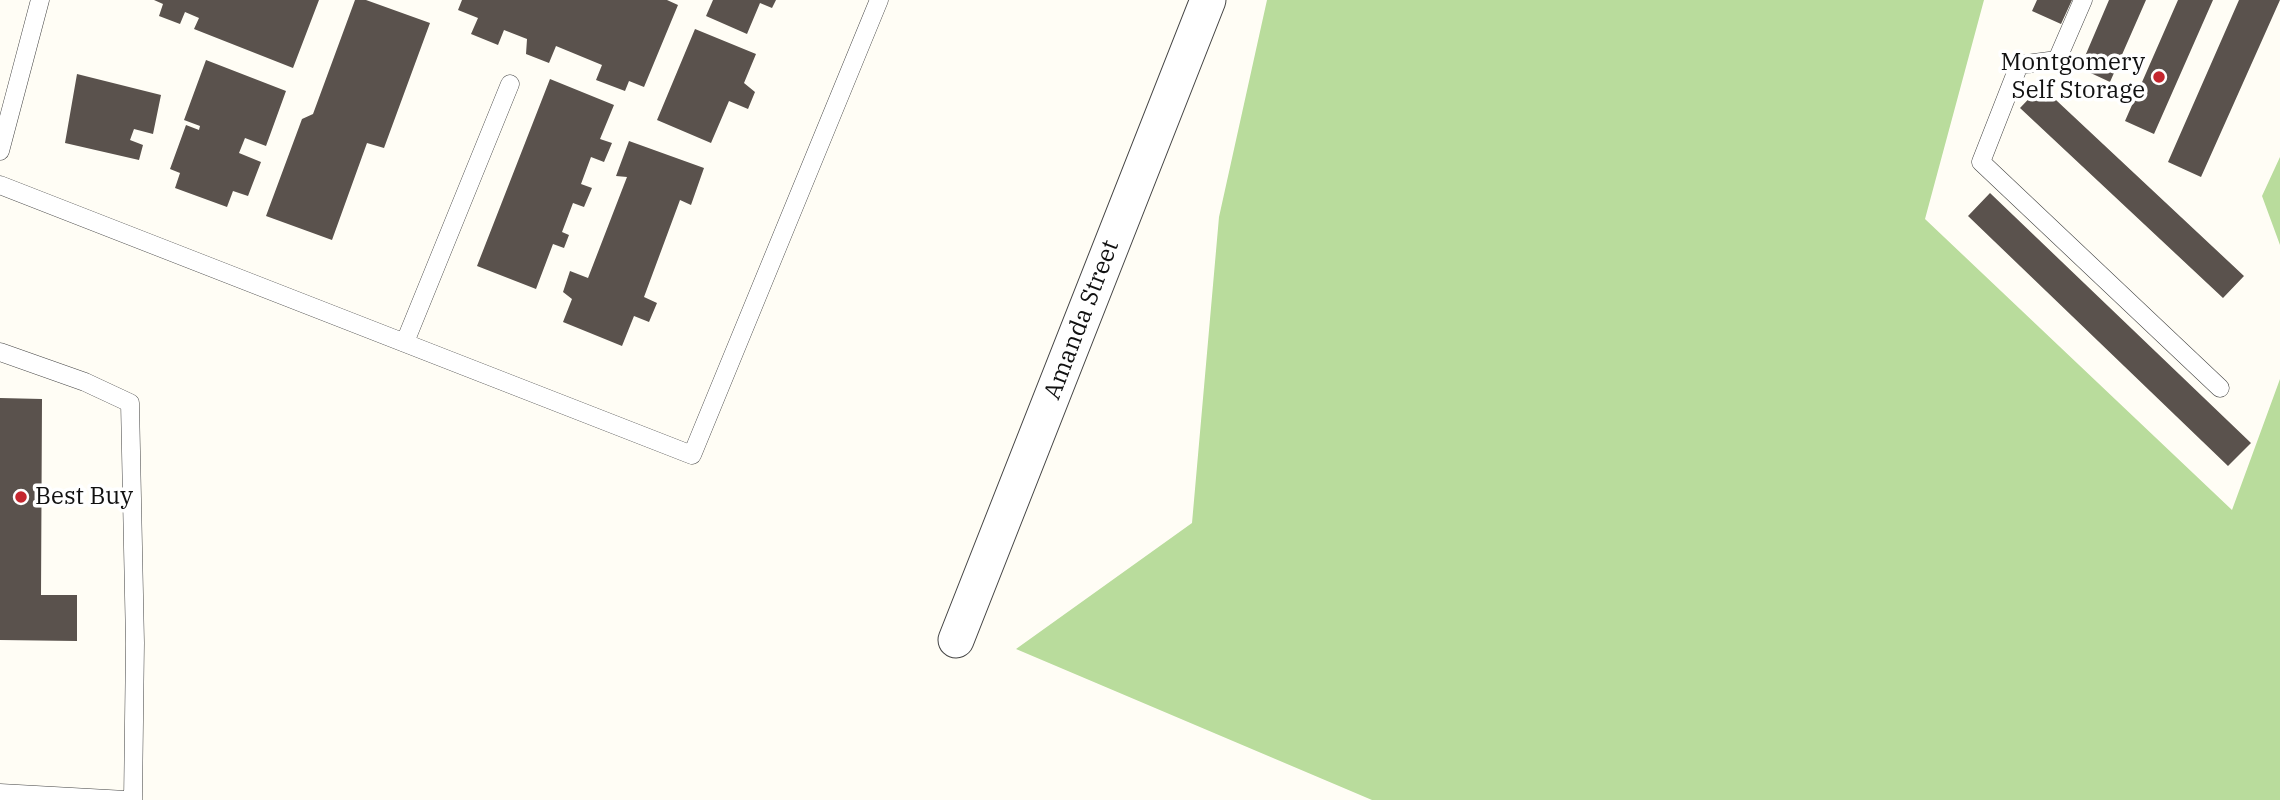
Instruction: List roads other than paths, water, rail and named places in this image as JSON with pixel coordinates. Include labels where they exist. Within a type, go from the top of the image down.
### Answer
[{"type":"street","name":"Amanda Street","points":[[956,640],[1208,0]]},
{"type":"lane","points":[[0,151],[40,0]]},
{"type":"lane","points":[[0,185],[692,455],[879,0]]},
{"type":"lane","points":[[2083,0],[2057,60],[2020,65],[1981,162],[2220,387]]},
{"type":"lane","points":[[405,342],[510,84]]},
{"type":"lane","points":[[0,352],[85,382],[130,403],[135,643],[133,800]]},
{"type":"lane","points":[[0,793],[126,800]]},
{"type":"place","name":"Montgomery Self Storage","points":[[2159,77]]},
{"type":"place","name":"Best Buy","points":[[21,497]]}]
